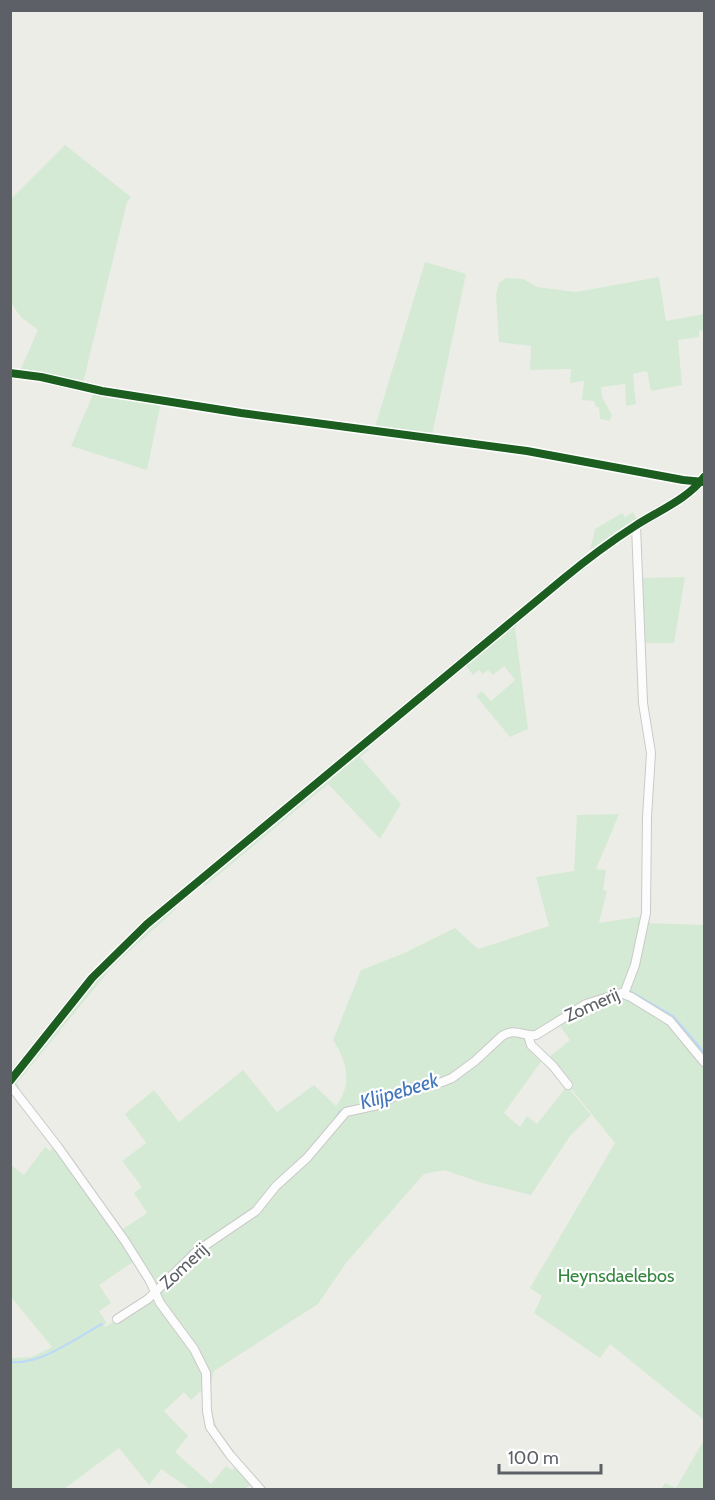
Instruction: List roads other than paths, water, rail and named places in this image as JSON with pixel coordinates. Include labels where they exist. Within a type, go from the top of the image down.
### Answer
[{"type":"street","points":[[10,373],[41,377],[102,391],[241,413],[527,451],[683,480],[703,480]]},
{"type":"street","points":[[261,1490],[212,1431],[208,1420],[207,1378],[194,1349],[159,1303],[156,1292],[99,1203],[10,1083],[92,978],[147,924],[593,555],[687,494],[703,480]]},
{"type":"street","name":"Zomerij","points":[[117,1319],[156,1292],[197,1251],[256,1211],[276,1186],[307,1158],[346,1112],[378,1105],[413,1087],[447,1080],[462,1072],[506,1034],[515,1031],[536,1035],[593,1001],[624,994],[635,965],[646,913],[647,807],[651,753],[643,703],[636,526]]},
{"type":"street","points":[[624,994],[670,1021],[705,1062]]},
{"type":"street","points":[[528,1035],[531,1045],[553,1066],[568,1085]]},
{"type":"waterway","points":[[630,991],[673,1016],[704,1052]]},
{"type":"waterway","name":"Klijpebeek","points":[[594,998],[606,994]]},
{"type":"waterway","name":"Klijpebeek","points":[[560,1016],[578,1005]]},
{"type":"waterway","name":"Klijpebeek","points":[[345,1108],[380,1101]]},
{"type":"waterway","name":"Klijpebeek","points":[[332,1124],[340,1111]]},
{"type":"waterway","name":"Klijpebeek","points":[[168,1275],[191,1251]]},
{"type":"waterway","name":"Klijpebeek","points":[[10,1362],[33,1360],[46,1355],[102,1324]]},
{"type":"park label","name":"Heynsdaelebos","points":[[616,1276]]}]
